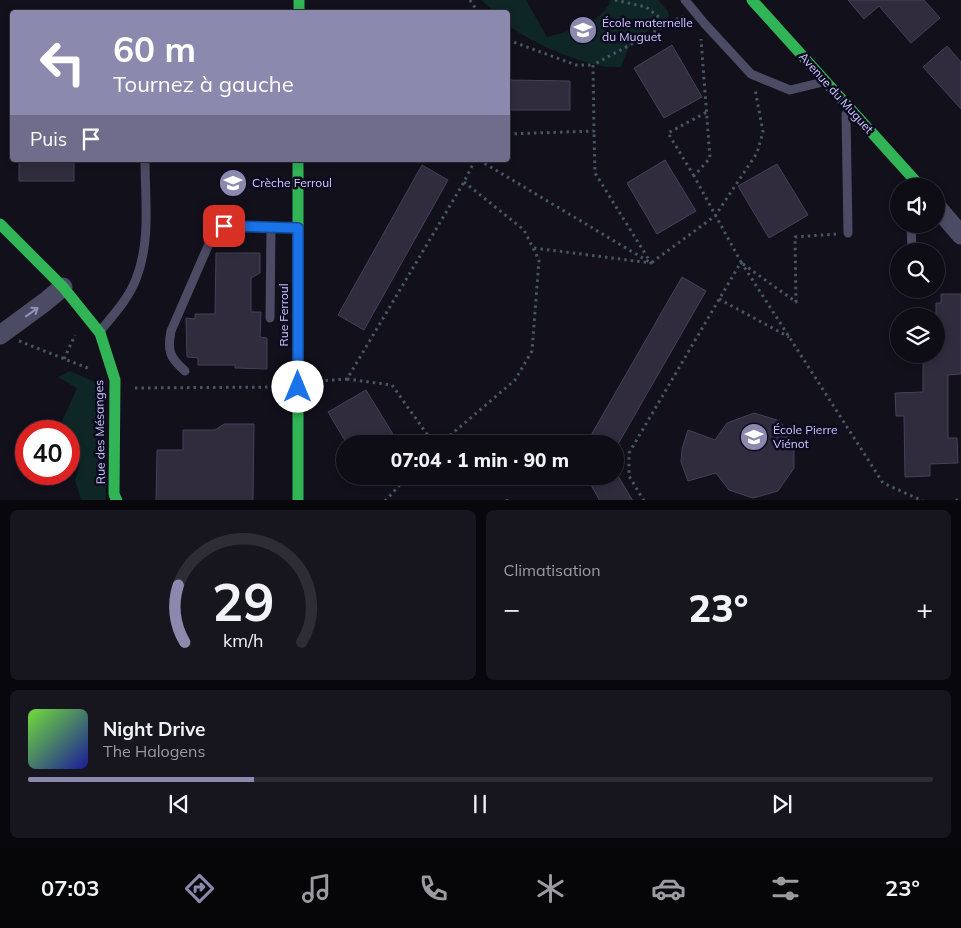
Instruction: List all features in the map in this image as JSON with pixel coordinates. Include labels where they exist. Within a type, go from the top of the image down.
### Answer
[{"type":"street","name":"Avenue du Muguet","points":[[752,0],[826,81],[908,178]]},
{"type":"street","name":"Rue Ferroul","points":[[298,162],[298,500]]},
{"type":"street","points":[[945,216],[961,235]]},
{"type":"street","name":"Rue des Mésanges","points":[[0,224],[64,286],[100,332],[115,380],[114,494],[117,500]]},
{"type":"street","points":[[0,335],[64,286]]},
{"type":"lane","points":[[685,0],[751,74],[790,90],[826,81]]},
{"type":"lane","points":[[846,104],[848,233]]},
{"type":"lane","points":[[100,332],[124,300],[136,279],[146,241],[145,162]]},
{"type":"lane","points":[[185,370],[175,362],[168,344],[171,331],[215,230],[224,226],[298,228]]},
{"type":"lane","points":[[270,318],[271,228]]},
{"type":"path","points":[[615,0],[646,7],[668,24]]},
{"type":"path","points":[[510,41],[576,65],[593,65],[693,10]]},
{"type":"path","points":[[694,176],[710,158],[700,18]]},
{"type":"path","points":[[593,65],[595,173],[651,264]]},
{"type":"path","points":[[533,248],[651,264],[715,216],[757,153],[764,132],[751,74]]},
{"type":"path","points":[[707,112],[668,133],[741,262],[883,482],[923,500]]},
{"type":"path","points":[[510,134],[594,131]]},
{"type":"path","points":[[347,379],[474,162]]},
{"type":"path","points":[[482,162],[651,264]]},
{"type":"path","points":[[451,435],[515,380],[532,351],[539,260],[524,230],[464,182]]},
{"type":"path","points":[[741,262],[796,302],[795,237],[848,233]]},
{"type":"path","points":[[644,500],[629,476],[629,453],[741,262]]},
{"type":"path","points":[[719,299],[790,338]]},
{"type":"path","points":[[22,342],[91,370]]},
{"type":"path","points":[[160,388],[298,387],[319,381],[347,379],[392,384],[428,435]]},
{"type":"path","points":[[385,500],[399,485]]},
{"type":"path","points":[[956,500],[961,497]]},
{"type":"path","points":[[506,500],[512,500]]},
{"type":"green space","name":"École maternelle du Muguet","points":[[481,0],[526,0],[547,37],[575,29],[592,21],[600,15],[611,0],[658,0],[668,11],[669,16],[633,42],[627,51],[621,67],[606,67],[586,62],[539,44],[510,26],[510,10],[492,10]]},
{"type":"green space","points":[[70,371],[102,385],[106,500],[81,500],[76,485],[80,485],[80,420],[63,420],[77,388],[58,377]]},
{"type":"building","points":[[848,0],[924,0],[940,18],[911,43],[879,6],[864,19]]},
{"type":"building","points":[[672,45],[702,97],[664,118],[634,68]]},
{"type":"building","points":[[947,46],[961,62],[961,109],[923,67]]},
{"type":"building","points":[[510,80],[570,81],[570,110],[510,110]]},
{"type":"building","points":[[665,160],[696,211],[657,234],[627,183]]},
{"type":"building","points":[[19,162],[74,162],[74,181],[19,181]]},
{"type":"building","points":[[777,164],[808,215],[769,238],[738,186]]},
{"type":"building","points":[[422,165],[448,180],[364,330],[338,315]]},
{"type":"building","points":[[216,253],[260,253],[260,273],[251,278],[251,312],[261,312],[260,337],[267,338],[267,369],[235,368],[235,365],[198,365],[198,358],[187,357],[186,318],[195,319],[195,314],[215,314]]},
{"type":"building","points":[[682,277],[706,291],[623,435],[591,435]]},
{"type":"building","points":[[945,294],[961,294],[961,374],[948,375],[948,438],[957,438],[958,463],[930,464],[930,476],[905,477],[904,416],[896,416],[895,393],[923,392],[923,363],[945,363],[945,308],[936,308],[936,303],[941,303],[941,298],[945,298]]},
{"type":"building","points":[[366,390],[394,435],[342,435],[328,412]]},
{"type":"building","points":[[754,413],[780,421],[794,442],[794,468],[778,491],[753,498],[729,490],[716,473],[688,481],[681,462],[682,449],[688,430],[715,440],[727,423]]},
{"type":"building","points":[[224,424],[254,424],[253,500],[156,500],[157,450],[183,450],[183,430],[215,430]]},
{"type":"building","points":[[591,485],[623,485],[632,500],[599,500]]},
{"type":"traffic: fast","points":[[299,0],[299,10]]},
{"type":"traffic: fast","points":[[752,0],[913,178]]},
{"type":"traffic: fast","points":[[298,162],[298,500]]},
{"type":"traffic: fast","points":[[0,224],[63,287],[100,333],[115,380],[114,494],[117,500]]},
{"type":"place","name":"École maternelle du Muguet","points":[[583,30]]},
{"type":"place","name":"Crèche Ferroul","points":[[233,183]]},
{"type":"place","name":"École Pierre Viénot","points":[[754,437]]},
{"type":"route","points":[[224,226],[298,228],[298,387]]}]
